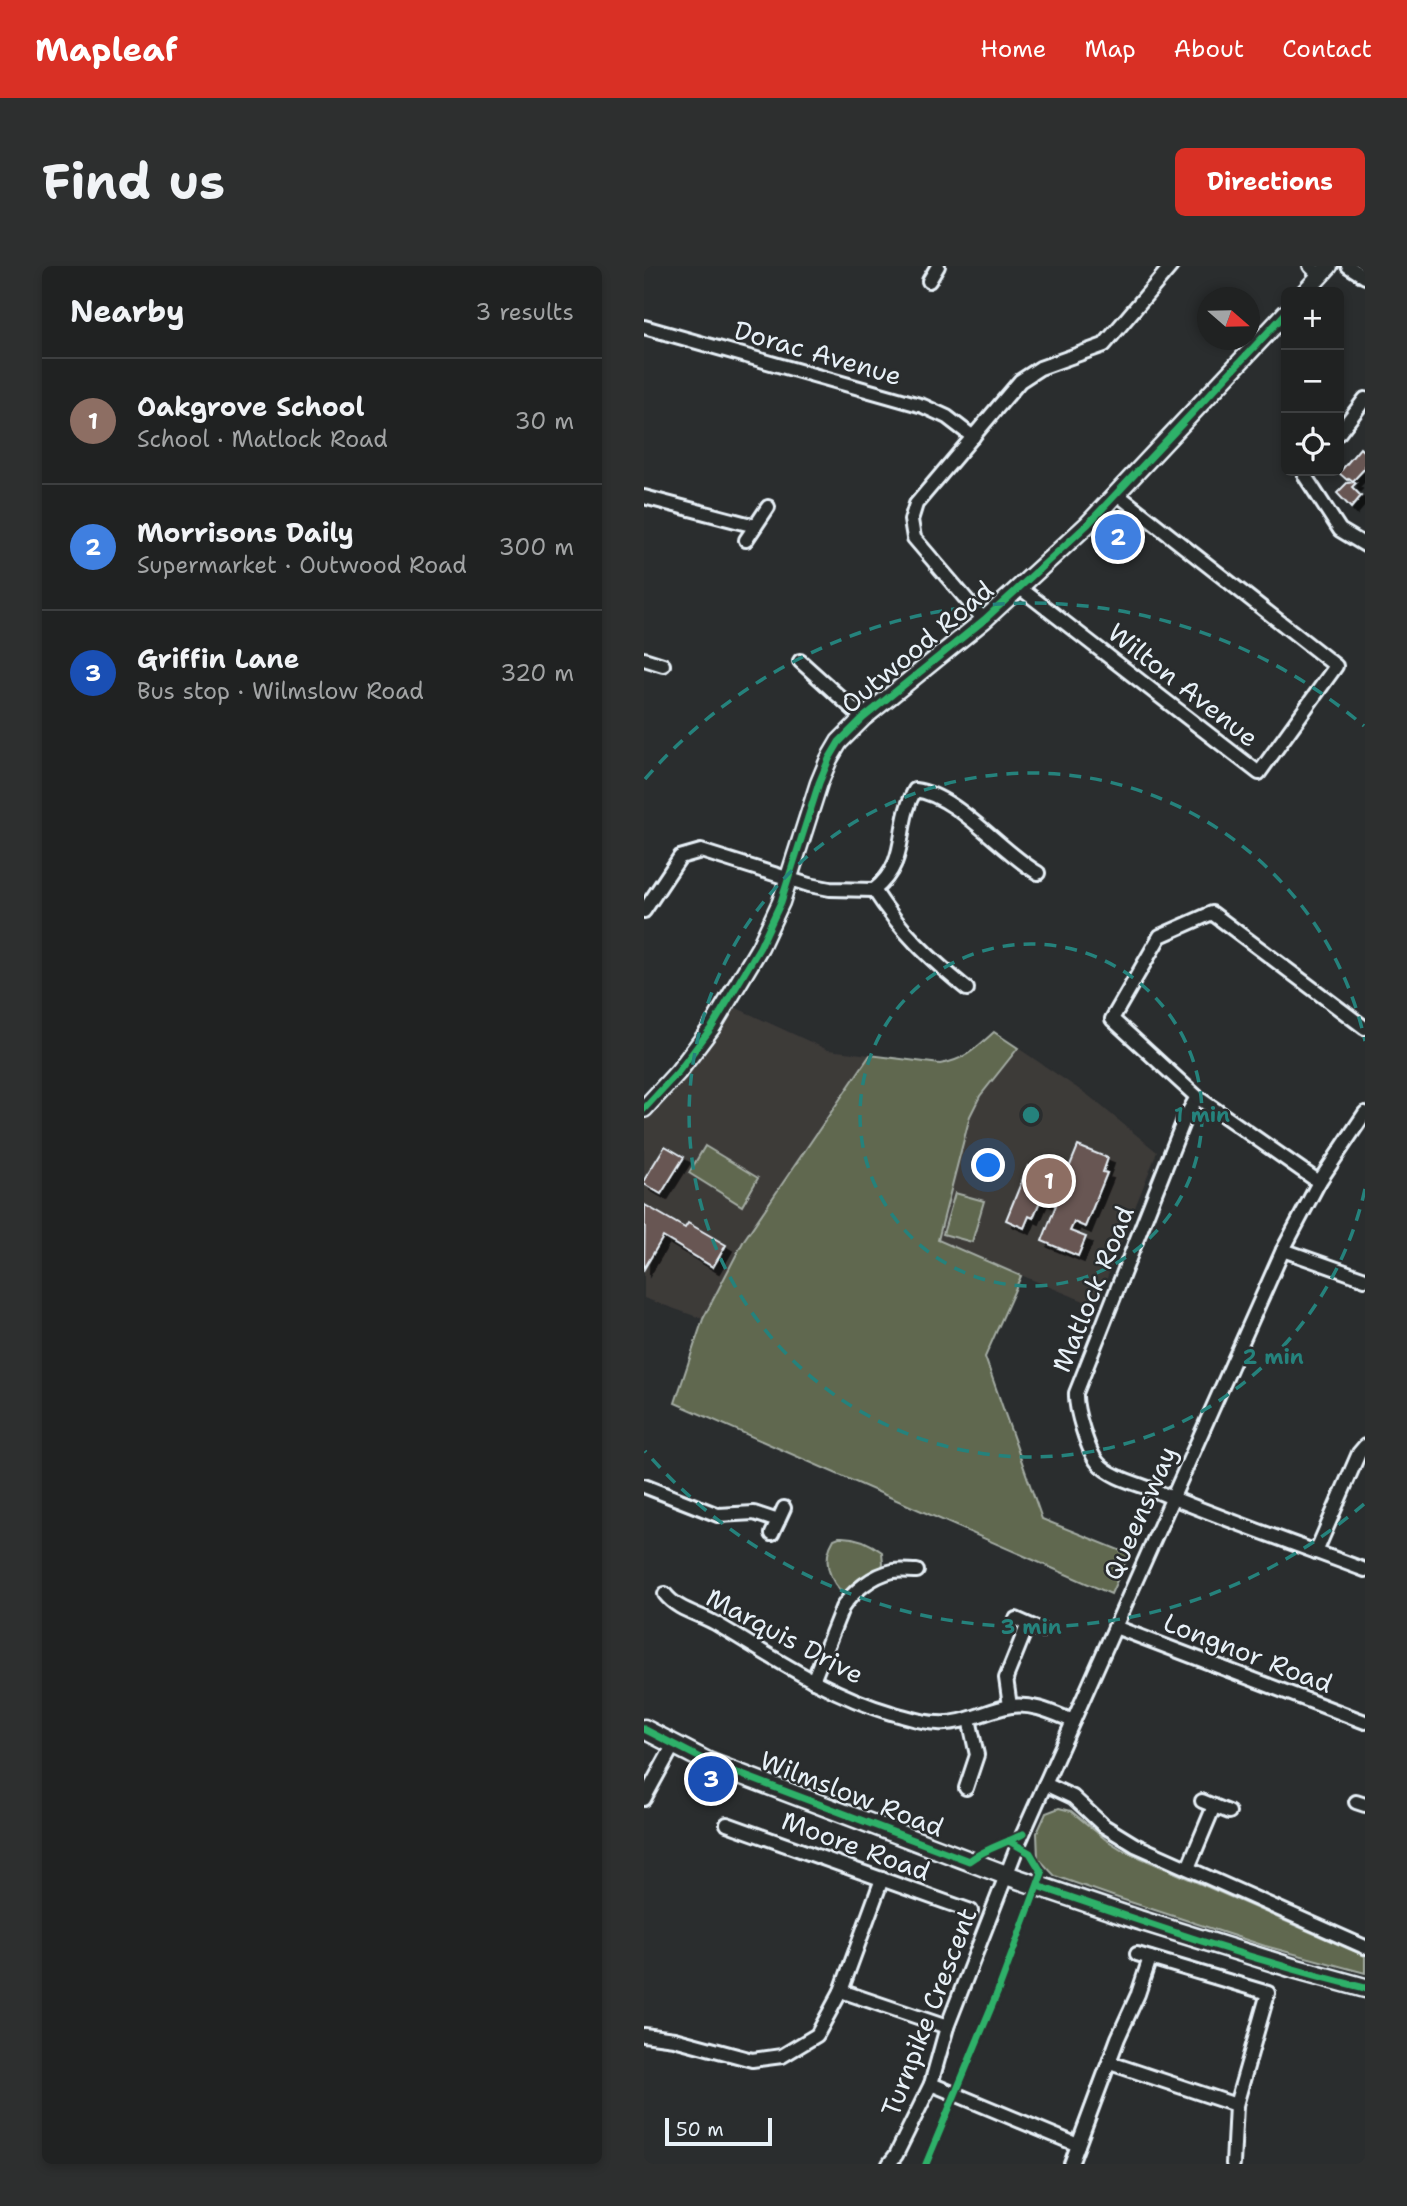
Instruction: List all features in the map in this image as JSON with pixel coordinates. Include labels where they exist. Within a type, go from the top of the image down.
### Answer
[{"type":"main road","name":"Wilmslow Road","points":[[644,1729],[708,1762],[1006,1875],[1139,1920],[1365,1988]]},
{"type":"street","points":[[929,281],[938,266]]},
{"type":"street","points":[[984,620],[914,538],[911,520],[916,504],[1020,381],[1030,373],[1104,345],[1171,266]]},
{"type":"street","points":[[1348,266],[1365,277]]},
{"type":"street","points":[[1308,287],[1320,269]]},
{"type":"street","name":"Outwood Road","points":[[647,1100],[687,1061],[734,993],[769,930],[789,878],[819,783],[828,759],[839,742],[863,718],[1020,588],[1117,494],[1281,318]]},
{"type":"street","name":"Dorac Avenue","points":[[644,327],[923,406],[947,417],[973,437]]},
{"type":"street","points":[[1344,427],[1365,400]]},
{"type":"street","points":[[1305,476],[1340,530],[1365,545]]},
{"type":"street","name":"Wilton Avenue","points":[[1020,588],[1259,773],[1336,666],[1117,494]]},
{"type":"street","points":[[644,497],[755,526]]},
{"type":"street","points":[[746,540],[768,507]]},
{"type":"street","points":[[644,659],[663,665]]},
{"type":"street","points":[[800,661],[863,718]]},
{"type":"street","points":[[644,911],[680,857],[690,852],[715,854],[830,889],[874,890],[892,872],[897,861],[906,804],[915,790],[934,795],[953,806],[1012,856],[1038,873]]},
{"type":"street","points":[[874,890],[901,930],[967,989]]},
{"type":"street","points":[[1319,1182],[1196,1097],[1112,1019],[1160,936],[1212,913],[1365,1028]]},
{"type":"street","name":"Matlock Road","points":[[1196,1097],[1184,1120],[1076,1393],[1075,1406],[1098,1463],[1115,1474],[1171,1498],[1365,1570]]},
{"type":"street","name":"Queensway","points":[[1006,1875],[1283,1250],[1319,1182],[1365,1113]]},
{"type":"street","points":[[1283,1250],[1365,1279]]},
{"type":"street","points":[[1317,1552],[1359,1452],[1365,1446]]},
{"type":"street","points":[[644,1486],[718,1515],[754,1513],[778,1521]]},
{"type":"street","points":[[772,1534],[784,1508]]},
{"type":"street","points":[[813,1681],[848,1599],[880,1576],[893,1571],[917,1571]]},
{"type":"street","name":"Marquis Drive","points":[[665,1594],[672,1602],[716,1624],[774,1660],[860,1703],[913,1719],[941,1724],[969,1719],[1010,1706],[1043,1709],[1073,1721]]},
{"type":"street","points":[[1010,1706],[1006,1678],[1022,1622],[1041,1630]]},
{"type":"street","name":"Longnor Road","points":[[1115,1627],[1365,1721]]},
{"type":"street","points":[[966,1788],[977,1755],[969,1719]]},
{"type":"street","points":[[644,1799],[673,1746]]},
{"type":"street","points":[[1045,1784],[1073,1797],[1116,1834],[1365,1947]]},
{"type":"street","points":[[1188,1868],[1208,1804],[1229,1812]]},
{"type":"street","name":"Moore Road","points":[[727,1824],[971,1911]]},
{"type":"street","name":"Turnpike Crescent","points":[[889,2164],[931,2084],[947,2027],[1006,1875]]},
{"type":"street","points":[[644,2035],[674,2039],[752,2060],[782,2056],[817,2035],[841,1991],[882,1879]]},
{"type":"street","points":[[1137,1954],[1268,1993],[1236,2105],[1233,2164]]},
{"type":"street","points":[[1071,2164],[1150,1958]]},
{"type":"street","points":[[841,1991],[947,2027]]},
{"type":"street","points":[[1110,2063],[1236,2105]]},
{"type":"street","points":[[931,2084],[1078,2145]]},
{"type":"shaded area","points":[[728,1004],[828,1050],[870,1055],[744,1240],[703,1319],[644,1298],[644,1109]]},
{"type":"shaded area","points":[[1018,1048],[1089,1096],[1157,1152],[1096,1306],[938,1241],[970,1116],[980,1096]]},
{"type":"green space","points":[[994,1032],[1018,1048],[980,1096],[970,1116],[938,1240],[1021,1276],[985,1357],[1042,1519],[1129,1554],[1111,1594],[675,1403],[703,1319],[744,1240],[870,1055],[940,1064],[963,1056]]},
{"type":"green space","points":[[705,1146],[758,1178],[742,1206],[689,1173]]},
{"type":"green space","points":[[955,1193],[984,1201],[972,1242],[943,1234]]},
{"type":"green space","points":[[839,1537],[862,1540],[882,1552],[880,1576],[848,1599],[836,1586],[829,1571],[830,1547],[834,1539]]},
{"type":"green space","points":[[1059,1808],[1071,1811],[1123,1850],[1365,1956],[1365,1973],[1265,1946],[1055,1876],[1038,1858],[1037,1833],[1046,1813]]},
{"type":"building","points":[[1360,448],[1365,453],[1365,468],[1353,481],[1342,476],[1344,467]]},
{"type":"building","points":[[1355,482],[1352,487],[1361,496],[1351,508],[1337,493],[1347,483]]},
{"type":"building","points":[[665,1146],[684,1157],[661,1194],[644,1184],[644,1180]]},
{"type":"building","points":[[1078,1146],[1108,1158],[1103,1172],[1107,1173],[1085,1227],[1074,1222],[1070,1231],[1086,1237],[1078,1256],[1042,1241],[1056,1205],[1041,1199],[1033,1218],[1029,1216],[1024,1228],[1006,1220],[1028,1166],[1050,1175],[1053,1167],[1061,1170],[1058,1178],[1064,1180]]},
{"type":"building","points":[[645,1205],[685,1228],[688,1223],[726,1245],[713,1267],[663,1237],[644,1269]]},
{"type":"cycle path","points":[[644,1109],[678,1072],[712,1027],[760,947],[781,902],[819,783],[839,742],[863,718],[984,620],[1087,525],[1281,318]]},
{"type":"cycle path","points":[[644,1729],[708,1762],[969,1861],[1023,1834]]},
{"type":"cycle path","points":[[926,2164],[998,1991],[1042,1873],[1030,1853],[1009,1841]]},
{"type":"cycle path","points":[[1038,1886],[1241,1954],[1365,1988]]},
{"type":"place","name":"Morrisons Daily","points":[[1118,537]]},
{"type":"place","name":"Oakgrove School","points":[[1049,1181]]},
{"type":"place","name":"Griffin Lane","points":[[711,1779]]}]
